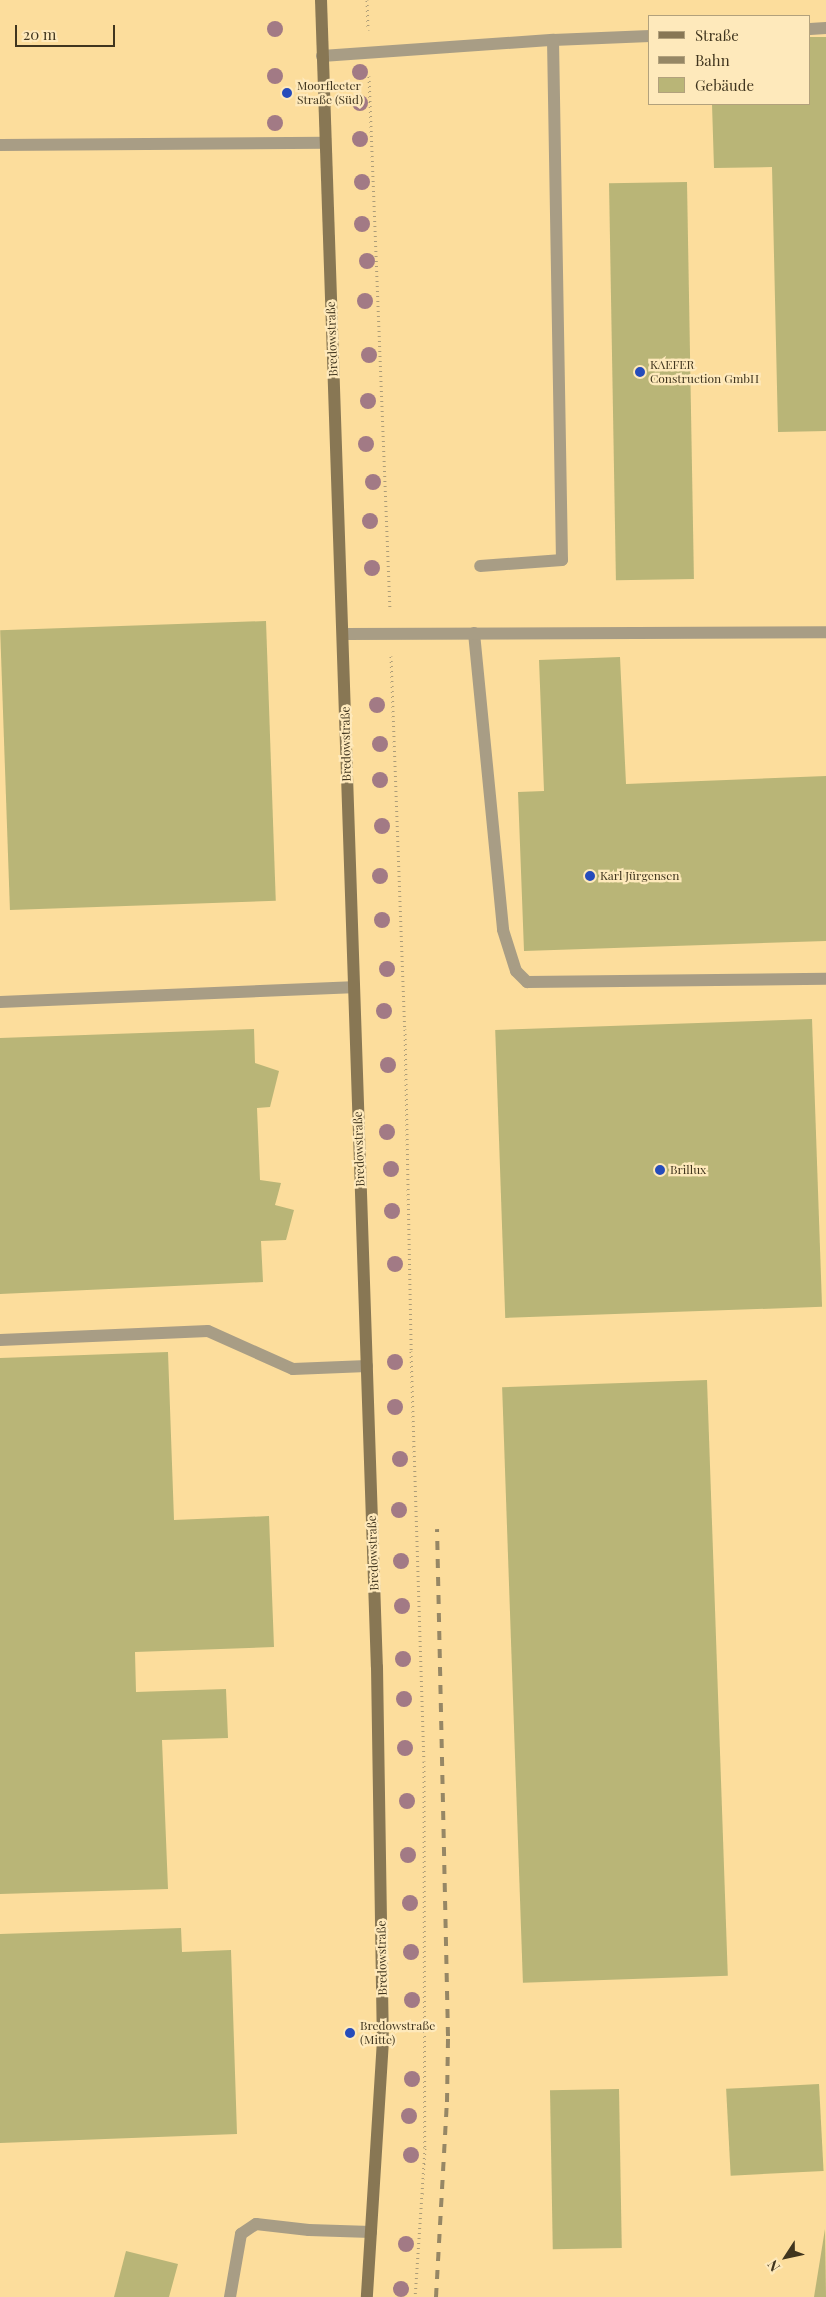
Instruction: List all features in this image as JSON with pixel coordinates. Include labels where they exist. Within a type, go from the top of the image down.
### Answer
[{"type":"street","name":"Bredowstraße","points":[[321,0],[344,634],[352,987],[377,1667],[383,2040],[367,2297]]},
{"type":"lane","points":[[811,29],[826,28]]},
{"type":"lane","points":[[322,56],[553,40],[648,36]]},
{"type":"lane","points":[[480,566],[562,560],[553,40]]},
{"type":"lane","points":[[0,145],[325,143]]},
{"type":"lane","points":[[344,634],[826,632]]},
{"type":"lane","points":[[474,633],[504,930],[516,971],[527,982],[826,979]]},
{"type":"lane","points":[[0,1002],[352,987]]},
{"type":"lane","points":[[0,1340],[208,1331],[293,1369],[367,1366]]},
{"type":"lane","points":[[230,2297],[241,2234],[256,2224],[371,2232]]},
{"type":"path","points":[[367,0],[405,1029],[411,1351],[424,1761],[425,2148],[415,2297]]},
{"type":"shaded area","points":[[0,0],[826,0],[826,2297],[0,2297]]},
{"type":"building","points":[[811,37],[826,37],[826,431],[778,432],[772,167],[714,168],[712,105],[811,105]]},
{"type":"building","points":[[687,182],[694,579],[616,580],[609,183]]},
{"type":"building","points":[[266,621],[276,901],[10,910],[0,630]]},
{"type":"building","points":[[620,657],[626,784],[826,776],[826,941],[524,951],[518,792],[544,791],[539,660]]},
{"type":"building","name":"Brillux","points":[[812,1019],[822,1307],[505,1318],[495,1030]]},
{"type":"building","points":[[254,1029],[255,1063],[279,1071],[270,1107],[257,1108],[260,1180],[281,1183],[275,1205],[294,1210],[286,1240],[261,1241],[263,1282],[0,1294],[0,1038]]},
{"type":"building","points":[[168,1352],[174,1520],[269,1516],[274,1647],[135,1652],[136,1692],[226,1689],[228,1738],[162,1740],[168,1889],[0,1894],[0,1358]]},
{"type":"building","points":[[707,1380],[728,1976],[523,1983],[502,1387]]},
{"type":"building","points":[[181,1928],[182,1952],[231,1950],[237,2134],[0,2143],[0,1934]]},
{"type":"building","points":[[819,2084],[824,2171],[731,2176],[726,2089]]},
{"type":"building","points":[[619,2089],[622,2248],[553,2249],[550,2090]]},
{"type":"building","points":[[825,2229],[826,2297],[814,2297]]},
{"type":"building","points":[[126,2251],[178,2264],[169,2297],[114,2297]]},
{"type":"railway","points":[[436,2297],[447,2102],[448,2036],[437,1529]]},
{"type":"place","name":"Moorfleeter Straße (Süd)","points":[[287,93]]},
{"type":"place","name":"KAEFER Construction GmbH","points":[[640,372]]},
{"type":"place","name":"Karl Jürgensen","points":[[590,876]]},
{"type":"place","name":"Brillux","points":[[660,1170]]},
{"type":"place","name":"Bredowstraße (Mitte)","points":[[350,2033]]}]
